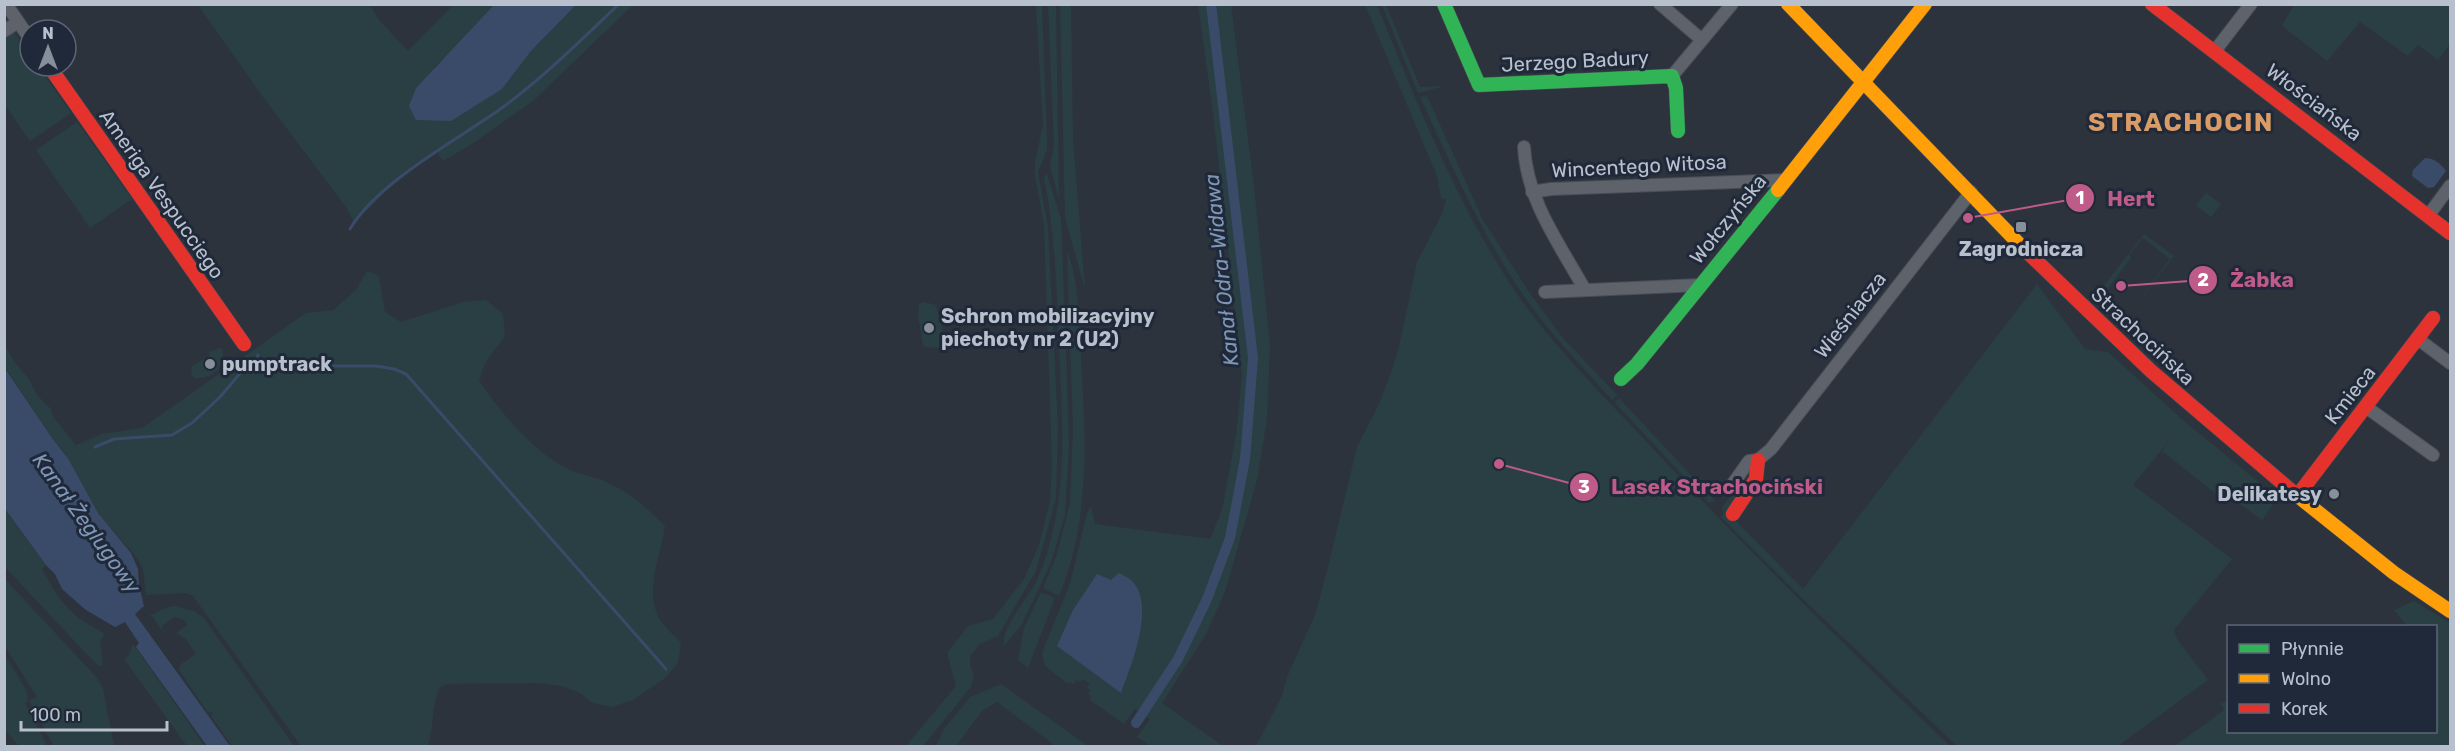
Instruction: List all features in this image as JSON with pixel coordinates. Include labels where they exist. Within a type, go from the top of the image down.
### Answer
[{"type":"street","points":[[4,31],[18,22],[6,4]]},
{"type":"street","name":"Jerzego Badury","points":[[1444,4],[1479,85],[1672,76],[1732,4]]},
{"type":"street","points":[[1660,4],[1702,40]]},
{"type":"street","name":"Strachocińska","points":[[1788,4],[2080,305],[2162,381],[2416,590],[2451,611]]},
{"type":"street","points":[[1865,82],[1924,4]]},
{"type":"street","name":"Włościańska","points":[[2152,4],[2451,233]]},
{"type":"street","points":[[2214,52],[2251,4]]},
{"type":"street","name":"Jerzego Badury","points":[[1672,76],[1676,88],[1678,131]]},
{"type":"street","name":"Ameriga Vespucciego","points":[[57,78],[227,324],[244,344]]},
{"type":"street","name":"Wołczyńska","points":[[1621,380],[1637,364],[1865,82]]},
{"type":"street","points":[[1524,147],[1526,171],[1532,192],[1585,290]]},
{"type":"street","name":"Wincentego Witosa","points":[[1532,192],[1551,189],[1785,180]]},
{"type":"street","points":[[2428,216],[2451,186]]},
{"type":"street","name":"Wieśniacza","points":[[1732,514],[1756,479],[1758,460],[1771,449],[1971,192]]},
{"type":"street","points":[[1545,292],[1700,285]]},
{"type":"street","name":"Kmieca","points":[[2298,495],[2433,318]]},
{"type":"street","points":[[2418,339],[2451,363]]},
{"type":"street","points":[[2366,407],[2433,455]]},
{"type":"green space","points":[[198,5],[370,5],[379,20],[408,51],[453,5],[503,5],[433,68],[502,89],[531,51],[576,5],[633,5],[533,101],[472,144],[443,161],[436,151],[388,189],[354,223],[346,207],[260,93]]},
{"type":"green space","points":[[1036,5],[1042,5],[1047,150],[1038,172],[1048,228],[1058,427],[1056,498],[1036,571],[998,636],[980,644],[971,655],[970,664],[974,677],[971,687],[923,746],[906,746],[956,686],[947,653],[968,626],[993,619],[1024,579],[1039,545],[1050,501],[1052,464],[1044,225],[1035,175],[1035,163],[1043,125]]},
{"type":"green space","points":[[1048,5],[1056,5],[1059,199],[1050,166],[1054,146]]},
{"type":"green space","points":[[1060,5],[1071,5],[1073,139],[1085,289],[1065,218]]},
{"type":"green space","points":[[1198,5],[1231,5],[1254,186],[1270,346],[1267,419],[1257,480],[1225,592],[1206,634],[1162,703],[1223,746],[1151,746],[1137,737],[1150,719],[1135,709],[1124,724],[1090,700],[1091,696],[1088,694],[1090,690],[1087,687],[1090,684],[1083,679],[1080,682],[1077,680],[1073,684],[1070,682],[1068,684],[1045,666],[1042,653],[1070,584],[1087,513],[1091,506],[1095,524],[1210,539],[1222,510],[1236,436],[1242,376],[1213,112]]},
{"type":"green space","points":[[1365,5],[1377,5],[1455,185],[1492,255],[1527,308],[1593,385],[1756,557],[1950,746],[1256,746],[1282,696],[1287,677],[1315,615],[1357,447],[1379,404],[1391,373],[1399,347],[1417,262],[1441,216],[1446,200],[1441,198],[1437,176]]},
{"type":"green space","points":[[1382,5],[1386,5],[1420,87],[1445,86],[1418,93]]},
{"type":"green space","points":[[2294,5],[2450,5],[2450,44],[2438,60],[2418,45],[2408,56],[2360,22],[2327,61],[2282,26]]},
{"type":"green space","points":[[13,31],[18,38],[18,78],[46,78],[71,113],[30,141],[5,105],[4,37]]},
{"type":"green space","points":[[1427,96],[1483,220],[1531,295],[1563,338],[1617,395],[1612,400],[1546,325],[1495,251],[1420,97]]},
{"type":"green space","points":[[77,122],[132,199],[90,228],[36,150]]},
{"type":"green space","points":[[1047,174],[1061,219],[1069,444],[1065,514],[1051,563],[1021,626],[1004,646],[1010,622],[1036,582],[1043,565],[1052,535],[1060,489],[1061,396],[1055,263],[1044,177]]},
{"type":"green space","points":[[2206,193],[2221,204],[2211,217],[2196,205]]},
{"type":"green space","points":[[2144,234],[2174,256],[2119,327],[2170,259],[2143,238],[2129,255],[2131,258],[2096,304],[2092,301]]},
{"type":"green space","points":[[1067,252],[1076,284],[1085,439],[1082,502],[1077,534],[1070,565],[1059,596],[1043,588],[1057,554],[1070,503],[1073,428]]},
{"type":"green space","points":[[367,271],[379,276],[385,312],[401,322],[463,302],[486,300],[503,314],[505,336],[485,363],[479,380],[496,404],[527,439],[550,458],[568,469],[604,481],[625,492],[665,526],[655,570],[653,593],[661,622],[681,643],[678,663],[665,678],[633,700],[612,707],[592,703],[580,693],[562,686],[540,683],[449,684],[442,686],[438,692],[428,746],[301,746],[193,596],[186,593],[146,595],[143,570],[138,559],[98,513],[69,460],[5,367],[4,345],[28,378],[37,395],[50,408],[54,418],[76,445],[102,434],[142,428],[306,313],[333,310],[356,290]]},
{"type":"green space","points":[[2037,284],[2085,349],[2108,352],[2184,421],[2278,498],[2262,520],[2225,493],[2221,498],[2162,451],[2168,442],[2133,485],[2232,559],[2174,630],[2177,639],[2208,680],[2118,746],[1957,746],[1808,604],[1721,517],[1722,507],[1731,496],[1735,495],[1734,519],[1803,589]]},
{"type":"green space","points":[[924,302],[936,305],[945,340],[943,345],[936,348],[923,345],[918,315],[919,304]]},
{"type":"green space","name":"pumptrack","points":[[220,348],[223,356],[217,371],[207,377],[194,378],[191,374],[192,366],[210,356],[209,352]]},
{"type":"green space","points":[[1619,398],[1716,501],[1709,503],[1615,403]]},
{"type":"green space","points":[[4,509],[46,565],[42,569],[61,600],[76,616],[105,634],[100,641],[103,665],[98,666],[5,567]]},
{"type":"green space","points":[[5,579],[97,678],[103,688],[114,746],[54,746],[29,701],[37,697],[5,646]]},
{"type":"green space","points":[[1041,592],[1055,598],[1028,668],[1018,660],[1024,628]]},
{"type":"green space","points":[[2414,601],[2450,623],[2450,746],[2175,746],[2223,711],[2224,708],[2220,704],[2227,700],[2227,733],[2437,733],[2437,625],[2406,625],[2394,610]]},
{"type":"green space","points":[[174,606],[194,611],[204,618],[294,746],[232,746],[211,716],[213,714],[211,711],[208,713],[179,670],[181,664],[196,654],[186,639],[176,633],[187,625],[184,620],[175,617],[162,626],[163,632],[153,617],[149,616]]},
{"type":"green space","points":[[133,644],[205,746],[187,746],[124,659],[129,655]]},
{"type":"green space","points":[[4,654],[27,691],[28,701],[25,703],[47,746],[19,746],[5,730]]},
{"type":"green space","points":[[1001,684],[1088,746],[1056,746],[997,702],[982,711],[956,746],[936,746],[944,729],[970,697]]},
{"type":"water","points":[[494,5],[576,5],[531,51],[502,89],[451,121],[416,120],[409,106],[416,88]]},
{"type":"water","points":[[2425,158],[2437,162],[2446,171],[2434,187],[2428,188],[2412,176],[2413,170]]},
{"type":"water","name":"Kanał Żeglugowy","points":[[4,367],[69,460],[98,513],[131,553],[138,569],[144,606],[135,614],[230,746],[207,746],[136,647],[139,643],[125,622],[115,627],[86,610],[62,589],[55,574],[5,509]]},
{"type":"water","points":[[1119,573],[1131,580],[1142,604],[1140,635],[1121,693],[1057,646],[1073,610],[1097,574],[1111,580]]},
{"type":"waterway","points":[[350,229],[362,212],[397,179],[515,98],[619,4]]},
{"type":"waterway","name":"Kanał Odra-Widawa","points":[[1136,723],[1178,659],[1207,599],[1230,538],[1245,459],[1253,358],[1211,4]]},
{"type":"waterway","points":[[254,366],[258,355]]},
{"type":"waterway","points":[[95,447],[114,439],[172,435],[192,423],[220,397],[243,370],[254,366],[376,366],[394,369],[406,374],[666,669]]},
{"type":"traffic: fast","points":[[1444,4],[1479,85],[1672,76],[1676,88],[1678,131]]},
{"type":"traffic: fast","points":[[1621,379],[1637,364],[1778,190]]},
{"type":"traffic: slow","points":[[1788,4],[2023,248]]},
{"type":"traffic: slow","points":[[1778,190],[1925,4]]},
{"type":"traffic: slow","points":[[2294,493],[2394,573],[2450,611]]},
{"type":"traffic: jam","points":[[2152,4],[2450,233]]},
{"type":"traffic: jam","points":[[57,78],[244,344]]},
{"type":"traffic: jam","points":[[2023,248],[2151,371],[2294,493]]},
{"type":"traffic: jam","points":[[2298,495],[2433,318]]},
{"type":"traffic: jam","points":[[1733,514],[1756,479],[1758,460]]},
{"type":"place","name":"Hert","points":[[1968,218]]},
{"type":"place","name":"Zagrodnicza","points":[[2021,227]]},
{"type":"place","name":"Żabka","points":[[2121,286]]},
{"type":"place","name":"Schron mobilizacyjny piechoty nr 2 (U2)","points":[[929,328]]},
{"type":"place","name":"pumptrack","points":[[210,364]]},
{"type":"place","name":"Lasek Strachociński","points":[[1499,464]]},
{"type":"place","name":"Delikatesy","points":[[2334,494]]},
{"type":"district","name":"STRACHOCIN","points":[[2181,122]]}]
